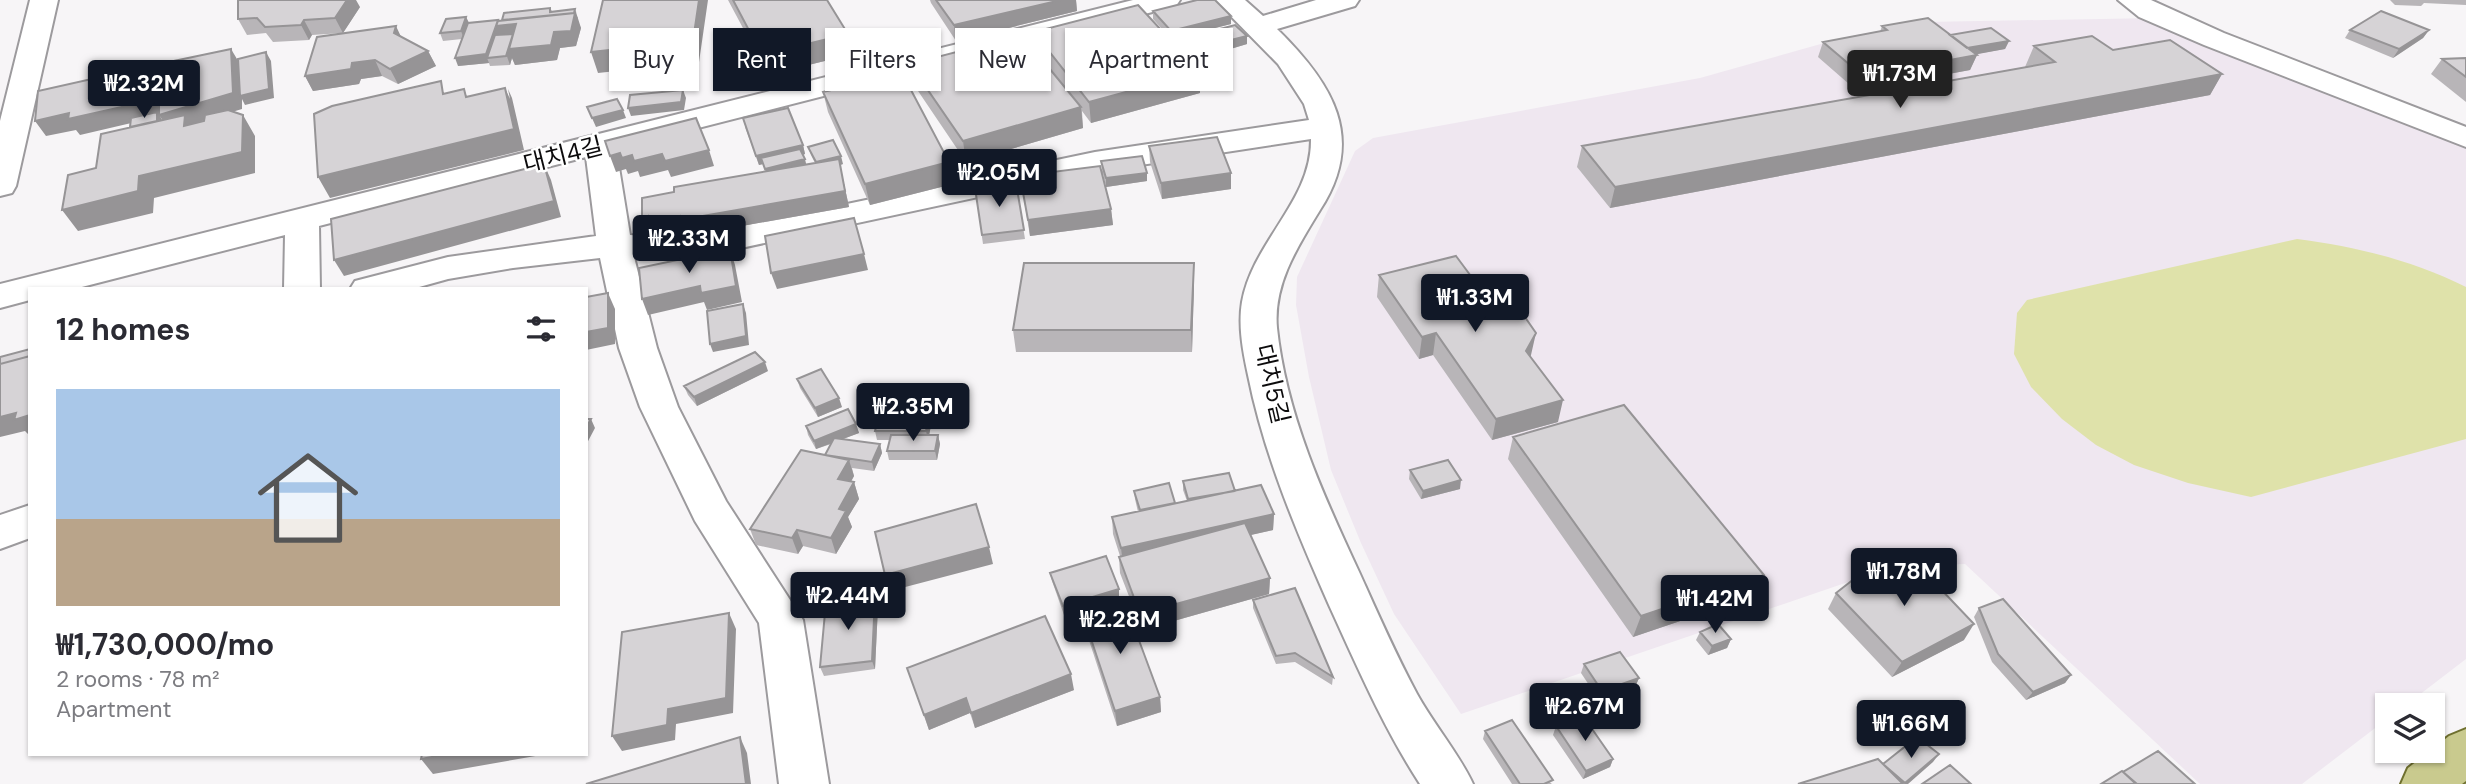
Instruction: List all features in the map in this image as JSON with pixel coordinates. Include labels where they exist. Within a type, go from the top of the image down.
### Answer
[{"type":"main road","points":[[2426,784],[2466,751]]},
{"type":"street","points":[[0,186],[44,0]]},
{"type":"street","name":"대치4길","points":[[36,287],[1166,0]]},
{"type":"street","name":"대치5길","points":[[1229,0],[1274,39],[1312,87],[1326,127],[1328,152],[1320,184],[1270,267],[1261,297],[1259,326],[1274,402],[1318,531],[1408,722],[1448,784]]},
{"type":"street","points":[[1258,26],[1345,0]]},
{"type":"street","points":[[2132,0],[2149,11],[2203,34],[2466,138]]},
{"type":"street","points":[[2430,123],[2466,130]]},
{"type":"street","points":[[376,287],[485,261],[614,245],[660,248],[718,242],[1095,162],[1326,127]]},
{"type":"street","points":[[600,145],[614,245],[638,348],[659,407],[710,510],[780,620],[804,784]]},
{"type":"street","points":[[302,220],[302,287]]},
{"type":"street","name":"대치4길","points":[[0,296],[28,289]]},
{"type":"street","points":[[0,532],[28,522]]},
{"type":"shaded area","points":[[2155,18],[2466,143],[2466,659],[2422,693],[2375,693],[2375,728],[2302,784],[2200,784],[1965,564],[1892,567],[1461,714],[1394,614],[1331,470],[1309,377],[1296,305],[1297,277],[1355,151],[1373,138],[1700,78],[1842,38],[1925,22]]},
{"type":"green space","points":[[2297,239],[2384,256],[2425,269],[2466,287],[2466,439],[2251,497],[2188,483],[2134,465],[2096,445],[2062,419],[2031,387],[2014,354],[2017,313],[2027,300]]},
{"type":"building","points":[[238,0],[347,0],[335,18],[304,20],[301,25],[265,27],[257,18],[238,19]]},
{"type":"building","points":[[603,0],[699,0],[695,28],[609,28],[609,50],[591,52]]},
{"type":"building","points":[[733,0],[827,0],[844,28],[825,28],[825,40],[811,43],[811,28],[748,28]]},
{"type":"building","points":[[936,0],[1061,0],[954,25]]},
{"type":"building","points":[[1197,0],[1215,0],[1231,16],[1183,28],[1168,28],[1153,11]]},
{"type":"building","points":[[1138,5],[1159,28],[1065,28],[1065,71],[1051,54],[1049,28]]},
{"type":"building","points":[[550,8],[550,12],[575,9],[574,13],[502,20],[504,13]]},
{"type":"building","points":[[2381,11],[2429,30],[2399,49],[2350,30]]},
{"type":"building","points":[[575,13],[571,31],[554,32],[551,45],[509,49],[516,24],[496,26],[498,21]]},
{"type":"building","points":[[466,17],[461,31],[440,33],[446,19]]},
{"type":"building","points":[[1928,18],[1977,55],[1863,76],[1823,42],[1887,30],[1882,26]]},
{"type":"building","points":[[498,20],[486,54],[455,58],[468,23]]},
{"type":"building","points":[[1235,25],[1247,36],[1233,40],[1233,28],[1224,28]]},
{"type":"building","points":[[396,26],[394,33],[428,51],[390,69],[375,60],[352,63],[351,69],[305,76],[317,37]]},
{"type":"building","points":[[1991,28],[2009,41],[1967,48],[1950,35]]},
{"type":"building","points":[[513,34],[506,56],[487,58],[495,35]]},
{"type":"building","points":[[2092,36],[2113,50],[2170,40],[2222,74],[1615,187],[1582,146],[2055,62],[2034,46]]},
{"type":"building","points":[[231,49],[233,93],[159,115],[159,64]]},
{"type":"building","points":[[266,52],[269,89],[240,96],[238,59]]},
{"type":"building","points":[[955,52],[955,91],[1051,91],[1051,70],[1065,91],[1081,107],[963,141],[929,91],[941,91],[941,56]]},
{"type":"building","points":[[2466,58],[2466,77],[2442,59]]},
{"type":"building","points":[[154,65],[153,100],[68,119],[69,113],[35,121],[38,91]]},
{"type":"building","points":[[441,81],[443,94],[464,89],[466,97],[505,88],[514,129],[318,177],[314,114],[332,106]]},
{"type":"building","points":[[683,91],[681,102],[628,108],[630,95]]},
{"type":"building","points":[[912,91],[949,162],[865,184],[823,92]]},
{"type":"building","points":[[1080,91],[1130,91],[1089,102]]},
{"type":"building","points":[[617,99],[623,110],[592,118],[587,107]]},
{"type":"building","points":[[788,108],[803,145],[756,156],[743,118]]},
{"type":"building","points":[[228,110],[243,115],[242,152],[139,176],[138,191],[62,210],[68,175],[96,168],[101,134],[185,115],[184,126],[204,121],[205,115]]},
{"type":"building","points":[[157,112],[157,121],[130,127],[131,118]]},
{"type":"building","points":[[696,118],[709,150],[665,161],[662,154],[634,161],[632,155],[622,158],[620,153],[610,156],[605,141]]},
{"type":"building","points":[[1217,137],[1231,173],[1161,183],[1149,146]]},
{"type":"building","points":[[833,140],[841,156],[816,162],[808,147]]},
{"type":"building","points":[[800,149],[805,159],[765,169],[761,158]]},
{"type":"building","points":[[1142,156],[1147,173],[1106,178],[1101,161]]},
{"type":"building","points":[[839,159],[845,191],[680,220],[680,216],[649,222],[648,216],[642,219],[642,198],[674,192],[674,187]]},
{"type":"building","points":[[544,164],[554,201],[334,260],[331,219]]},
{"type":"building","points":[[1100,166],[1111,209],[1028,220],[1020,176]]},
{"type":"building","points":[[1016,183],[1024,230],[982,235],[975,188]]},
{"type":"building","points":[[854,218],[864,254],[771,273],[765,236]]},
{"type":"building","points":[[730,249],[736,286],[701,293],[700,286],[642,299],[639,268]]},
{"type":"building","points":[[1456,256],[1491,303],[1518,307],[1536,333],[1526,351],[1563,400],[1496,419],[1436,333],[1422,337],[1379,275]]},
{"type":"building","points":[[1024,263],[1194,263],[1191,330],[1013,330]]},
{"type":"building","points":[[608,293],[608,328],[588,332],[588,297]]},
{"type":"building","points":[[743,304],[746,336],[710,344],[707,311]]},
{"type":"building","points":[[28,350],[28,357],[0,364],[0,357]]},
{"type":"building","points":[[755,352],[765,362],[694,397],[684,386]]},
{"type":"building","points":[[28,357],[28,416],[14,420],[16,413],[0,417],[0,364]]},
{"type":"building","points":[[821,369],[839,398],[815,408],[797,379]]},
{"type":"building","points":[[1624,405],[1764,575],[1641,616],[1513,437]]},
{"type":"building","points":[[848,409],[856,424],[814,441],[806,426]]},
{"type":"building","points":[[880,412],[930,412],[926,431],[875,431]]},
{"type":"building","points":[[891,435],[938,435],[935,451],[887,451]]},
{"type":"building","points":[[834,438],[880,444],[872,462],[825,455]]},
{"type":"building","points":[[801,450],[849,460],[838,479],[854,482],[839,509],[846,511],[831,538],[797,530],[792,538],[750,529]]},
{"type":"building","points":[[1448,460],[1461,480],[1423,491],[1410,470]]},
{"type":"building","points":[[1229,473],[1235,491],[1188,499],[1183,481]]},
{"type":"building","points":[[1169,483],[1175,503],[1140,510],[1134,491]]},
{"type":"building","points":[[1261,485],[1274,514],[1121,548],[1112,517]]},
{"type":"building","points":[[976,504],[989,547],[885,575],[875,532]]},
{"type":"building","points":[[1245,523],[1270,578],[1140,614],[1119,557]]},
{"type":"building","points":[[1106,556],[1119,589],[1063,606],[1050,573]]},
{"type":"building","points":[[1916,563],[1974,624],[1902,662],[1836,593],[1868,568]]},
{"type":"building","points":[[1295,588],[1333,677],[1295,653],[1276,656],[1253,600]]},
{"type":"building","points":[[875,597],[872,661],[820,667],[826,602]]},
{"type":"building","points":[[2003,599],[2071,675],[2033,692],[1998,654],[1979,608]]},
{"type":"building","points":[[1124,600],[1160,697],[1115,711],[1082,612]]},
{"type":"building","points":[[729,613],[726,698],[668,709],[667,725],[612,736],[622,632]]},
{"type":"building","points":[[1045,616],[1071,674],[971,713],[966,698],[924,715],[907,668]]},
{"type":"building","points":[[1718,624],[1731,639],[1712,646],[1700,632]]},
{"type":"building","points":[[1620,652],[1639,678],[1602,691],[1584,664]]},
{"type":"building","points":[[1583,716],[1613,759],[1586,771],[1556,726]]},
{"type":"building","points":[[1512,720],[1553,780],[1544,784],[1520,784],[1485,731]]},
{"type":"building","points":[[740,737],[746,784],[586,784]]},
{"type":"building","points":[[1917,737],[1939,754],[1905,783],[1883,764]]},
{"type":"building","points":[[2158,751],[2195,784],[2136,784],[2123,772]]},
{"type":"building","points":[[1878,759],[1903,784],[1798,784]]},
{"type":"building","points":[[1950,765],[1971,784],[1922,784]]},
{"type":"building","points":[[2122,771],[2137,784],[2101,784]]}]
